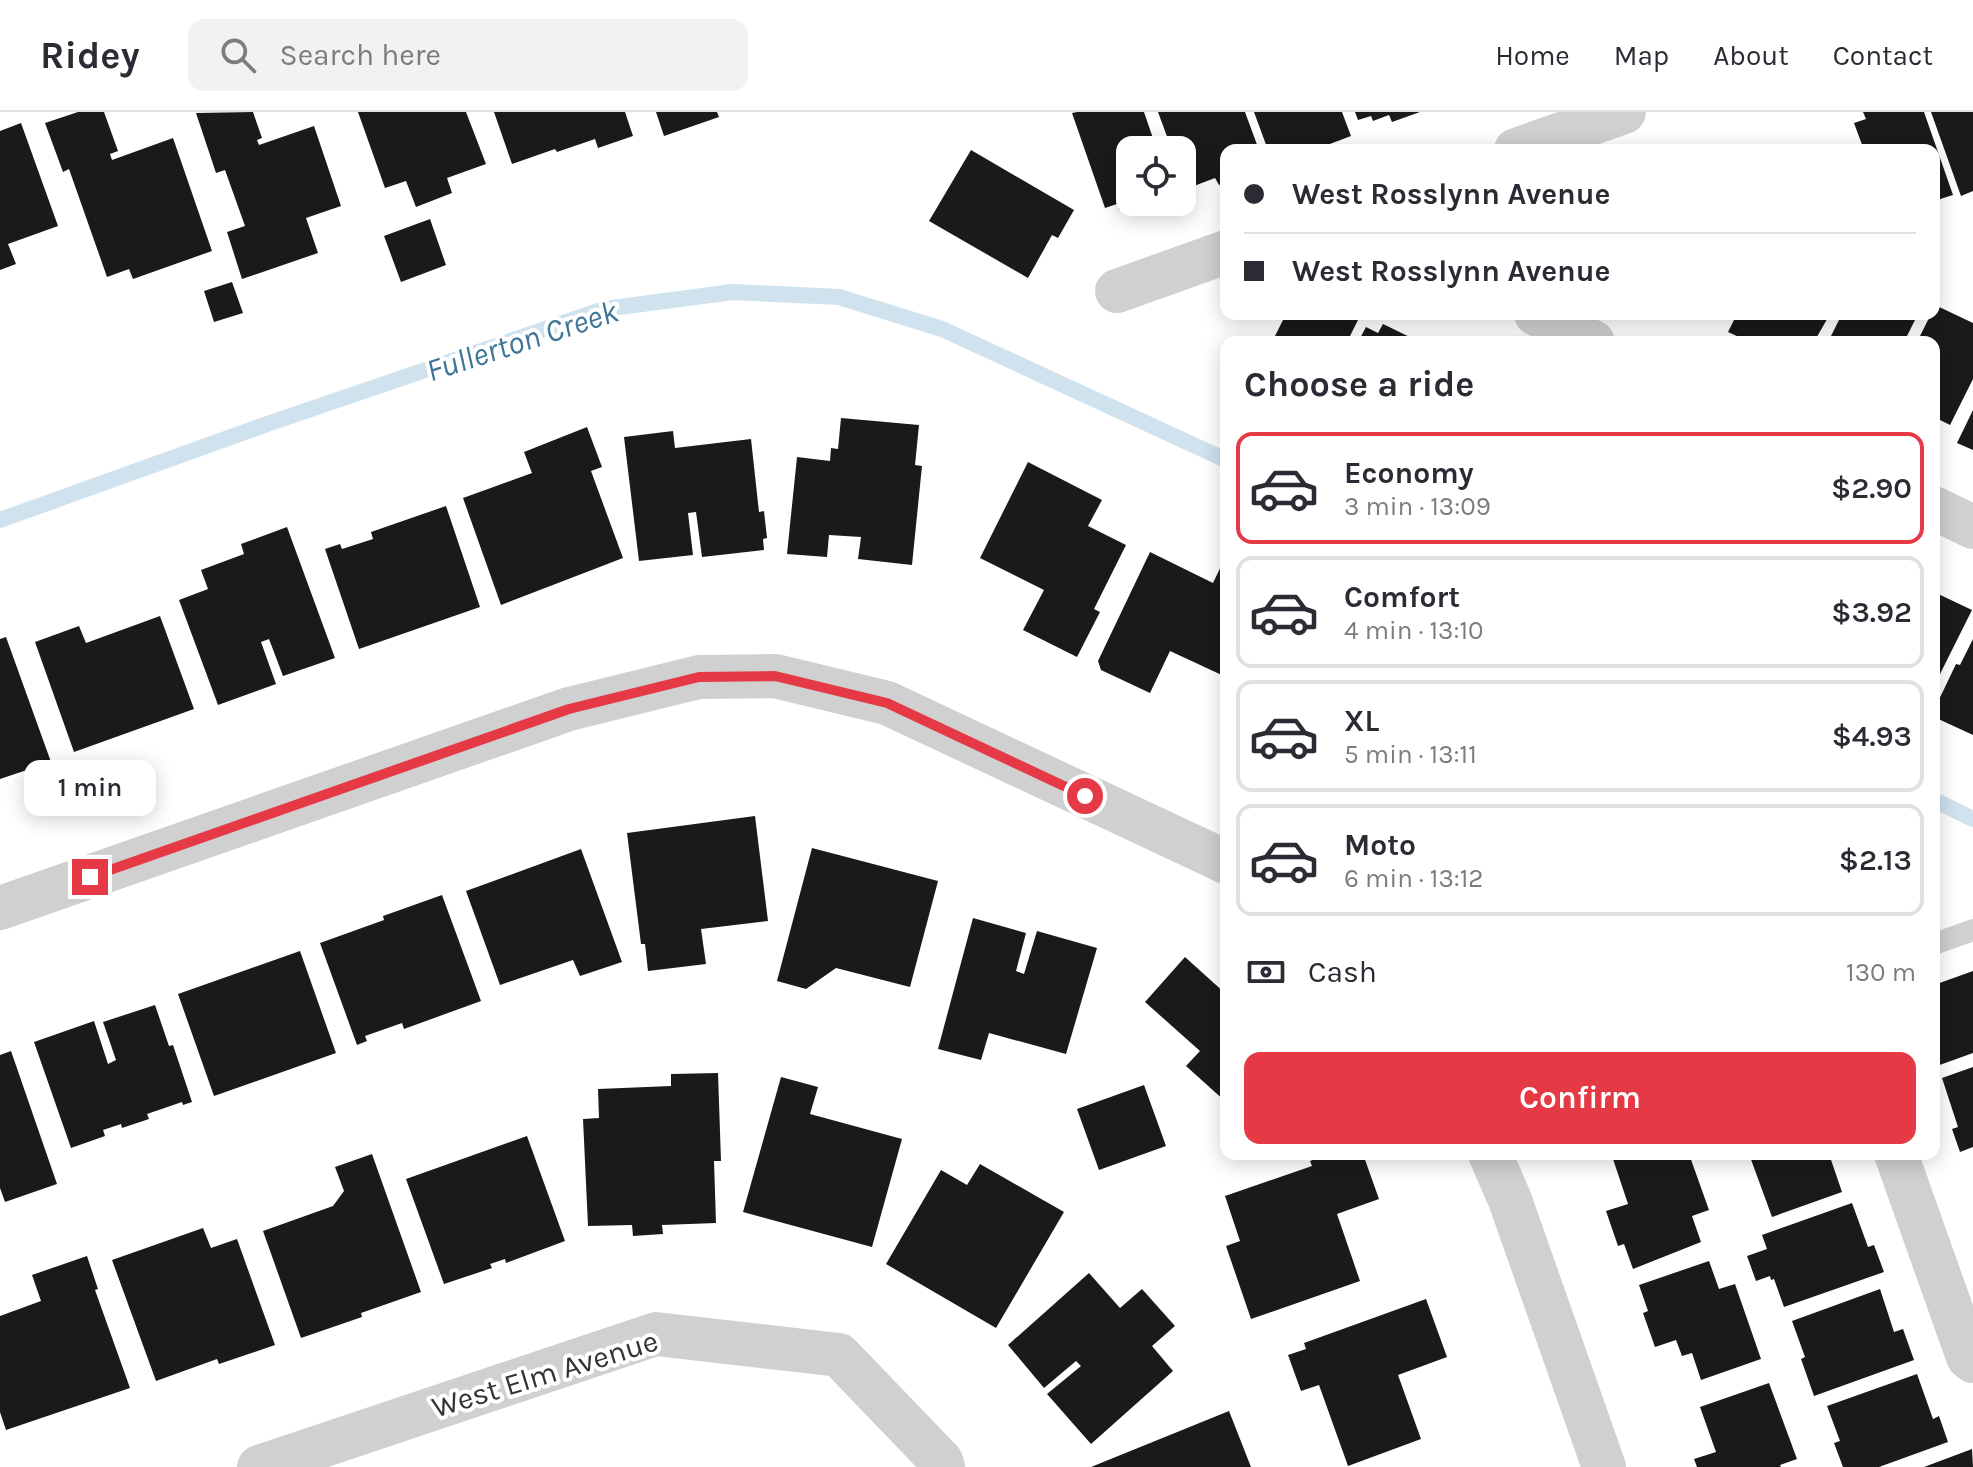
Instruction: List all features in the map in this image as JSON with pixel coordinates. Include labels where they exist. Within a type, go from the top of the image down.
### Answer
[{"type":"street","points":[[1533,144],[1624,112]]},
{"type":"street","points":[[1117,291],[1220,254]]},
{"type":"street","points":[[1548,320],[1581,336]]},
{"type":"street","points":[[1940,511],[1973,527]]},
{"type":"street","points":[[0,908],[569,709],[699,677],[775,676],[887,703],[1220,859]]},
{"type":"street","points":[[1493,1160],[1510,1200],[1604,1467]]},
{"type":"street","points":[[1898,1160],[1968,1357],[1973,1361]]},
{"type":"street","name":"West Elm Avenue","points":[[259,1467],[656,1334],[839,1355],[941,1461],[943,1467]]},
{"type":"lane","points":[[1940,942],[1973,930]]},
{"type":"building","points":[[78,112],[104,112],[118,151],[110,154],[112,160],[173,138],[212,251],[133,279],[129,269],[107,277],[69,169],[63,172],[45,123]]},
{"type":"building","points":[[253,112],[262,138],[257,140],[259,145],[314,126],[341,206],[306,218],[318,253],[242,279],[227,232],[245,226],[225,170],[216,173],[196,113]]},
{"type":"building","points":[[358,112],[466,112],[486,164],[447,178],[452,193],[416,207],[406,181],[385,188]]},
{"type":"building","points":[[494,112],[625,112],[633,136],[598,148],[595,139],[512,164]]},
{"type":"building","points":[[656,112],[717,112],[719,117],[664,136]]},
{"type":"building","points":[[1144,112],[1152,136],[1116,136],[1116,204],[1105,208],[1072,113]]},
{"type":"building","points":[[1158,112],[1245,112],[1257,144],[1220,144],[1220,185],[1215,178],[1196,185],[1196,136],[1167,136]]},
{"type":"building","points":[[1254,112],[1342,112],[1351,136],[1330,144],[1266,144]]},
{"type":"building","points":[[1355,112],[1420,112],[1392,122],[1389,115],[1373,121],[1371,116],[1358,120]]},
{"type":"building","points":[[1863,112],[1924,112],[1935,144],[1862,144],[1854,123],[1866,119]]},
{"type":"building","points":[[1931,112],[1973,112],[1973,191],[1961,196]]},
{"type":"building","points":[[21,123],[58,226],[8,244],[16,264],[0,270],[0,131]]},
{"type":"building","points":[[971,150],[1074,210],[1058,238],[1052,235],[1028,278],[929,221]]},
{"type":"building","points":[[1940,158],[1953,195],[1940,199]]},
{"type":"building","points":[[430,219],[446,265],[401,282],[384,236]]},
{"type":"building","points":[[232,282],[243,313],[214,322],[204,291]]},
{"type":"building","points":[[1940,307],[1973,323],[1973,379],[1950,425],[1940,420],[1940,336],[1920,336],[1928,320],[1940,320]]},
{"type":"building","points":[[1283,320],[1358,320],[1350,336],[1275,336]]},
{"type":"building","points":[[1734,320],[1827,320],[1817,336],[1737,336],[1728,332]]},
{"type":"building","points":[[1839,320],[1915,320],[1907,336],[1831,336]]},
{"type":"building","points":[[1383,324],[1408,336],[1361,336],[1366,327],[1378,333]]},
{"type":"building","points":[[1973,410],[1973,450],[1957,443]]},
{"type":"building","points":[[841,418],[919,425],[915,465],[922,466],[912,565],[858,559],[861,537],[829,535],[827,557],[787,554],[797,457],[830,461],[831,448],[838,449]]},
{"type":"building","points":[[587,427],[602,467],[591,471],[623,558],[501,605],[463,498],[532,473],[524,452]]},
{"type":"building","points":[[673,431],[675,448],[751,439],[759,512],[764,511],[767,538],[763,539],[764,550],[702,557],[696,512],[688,513],[693,555],[639,561],[624,437]]},
{"type":"building","points":[[1028,462],[1102,500],[1088,526],[1126,545],[1094,609],[1100,612],[1077,657],[1023,630],[1044,590],[980,558]]},
{"type":"building","points":[[446,506],[480,607],[359,649],[325,549],[340,544],[342,549],[373,539],[371,532]]},
{"type":"building","points":[[287,527],[335,658],[283,676],[269,639],[261,642],[276,684],[218,705],[179,600],[208,589],[201,570],[244,554],[241,544]]},
{"type":"building","points":[[1150,552],[1213,583],[1220,568],[1220,674],[1170,651],[1150,693],[1101,670],[1098,661]]},
{"type":"building","points":[[1940,595],[1972,610],[1940,674]]},
{"type":"building","points":[[160,616],[194,709],[74,752],[35,642],[79,626],[86,643]]},
{"type":"building","points":[[6,637],[51,762],[0,779],[0,639]]},
{"type":"building","points":[[1973,639],[1973,735],[1940,720],[1940,697],[1956,664],[1960,665]]},
{"type":"building","points":[[755,816],[768,921],[701,929],[706,964],[648,971],[645,944],[641,944],[627,833]]},
{"type":"building","points":[[812,848],[938,881],[910,987],[836,968],[806,989],[777,981]]},
{"type":"building","points":[[581,849],[622,962],[580,976],[573,960],[500,985],[466,891]]},
{"type":"building","points":[[442,895],[481,1001],[404,1029],[402,1023],[365,1036],[367,1041],[357,1045],[320,943]]},
{"type":"building","points":[[973,918],[1026,933],[1016,971],[1024,974],[1037,931],[1097,948],[1066,1054],[989,1033],[981,1060],[938,1049]]},
{"type":"building","points":[[300,951],[336,1053],[214,1096],[178,994]]},
{"type":"building","points":[[1185,957],[1220,989],[1220,1097],[1186,1066],[1200,1051],[1145,1002]]},
{"type":"building","points":[[1973,971],[1973,1053],[1940,1065],[1940,983]]},
{"type":"building","points":[[155,1005],[169,1046],[173,1045],[192,1102],[183,1105],[182,1102],[147,1114],[149,1119],[122,1128],[121,1124],[103,1130],[105,1136],[71,1148],[34,1042],[94,1021],[108,1064],[116,1060],[103,1022]]},
{"type":"building","points":[[11,1051],[57,1184],[5,1202],[0,1188],[0,1055]]},
{"type":"building","points":[[1973,1067],[1973,1147],[1960,1152],[1952,1129],[1958,1127],[1942,1078]]},
{"type":"building","points":[[718,1073],[721,1161],[714,1161],[716,1223],[662,1225],[663,1234],[633,1236],[632,1225],[588,1226],[583,1119],[599,1118],[598,1089],[671,1086],[671,1074]]},
{"type":"building","points":[[781,1077],[818,1087],[810,1114],[902,1139],[872,1247],[743,1212]]},
{"type":"building","points":[[1144,1085],[1166,1146],[1099,1170],[1077,1109]]},
{"type":"building","points":[[527,1136],[565,1241],[506,1263],[505,1259],[490,1264],[492,1268],[444,1284],[406,1179]]},
{"type":"building","points":[[372,1154],[421,1292],[301,1338],[263,1231],[333,1206],[344,1191],[335,1167]]},
{"type":"building","points":[[1365,1160],[1379,1199],[1337,1214],[1360,1281],[1251,1319],[1226,1246],[1240,1241],[1225,1196],[1312,1166],[1310,1161]]},
{"type":"building","points":[[1613,1160],[1691,1160],[1709,1210],[1692,1216],[1701,1242],[1633,1269],[1624,1244],[1618,1246],[1606,1211],[1628,1204]]},
{"type":"building","points":[[1751,1160],[1831,1160],[1842,1192],[1772,1217]]},
{"type":"building","points":[[980,1164],[1064,1212],[996,1328],[886,1264],[941,1170],[967,1185]]},
{"type":"building","points":[[1852,1203],[1868,1247],[1874,1245],[1884,1272],[1784,1307],[1774,1279],[1771,1280],[1770,1276],[1756,1281],[1747,1256],[1767,1249],[1762,1235]]},
{"type":"building","points":[[203,1228],[211,1248],[237,1239],[275,1345],[219,1364],[217,1359],[156,1381],[112,1260]]},
{"type":"building","points":[[87,1256],[98,1289],[95,1290],[130,1388],[6,1430],[0,1412],[0,1316],[41,1301],[32,1275]]},
{"type":"building","points":[[1709,1261],[1719,1289],[1735,1284],[1761,1359],[1701,1380],[1692,1353],[1682,1356],[1676,1340],[1655,1347],[1643,1313],[1648,1311],[1639,1285]]},
{"type":"building","points":[[1089,1273],[1120,1308],[1142,1289],[1175,1326],[1152,1346],[1173,1371],[1091,1444],[1047,1394],[1081,1366],[1076,1361],[1044,1388],[1008,1345]]},
{"type":"building","points":[[1880,1289],[1894,1332],[1903,1329],[1914,1360],[1814,1396],[1792,1321]]},
{"type":"building","points":[[1426,1299],[1447,1357],[1398,1375],[1421,1439],[1348,1466],[1319,1385],[1301,1391],[1288,1355],[1306,1349],[1304,1343]]},
{"type":"building","points":[[1917,1374],[1933,1419],[1939,1416],[1948,1442],[1879,1467],[1843,1467],[1834,1443],[1840,1441],[1827,1406]]},
{"type":"building","points":[[1769,1383],[1797,1459],[1781,1467],[1697,1467],[1694,1459],[1716,1452],[1700,1407]]},
{"type":"building","points":[[1229,1411],[1251,1467],[1091,1467]]},
{"type":"building","points":[[1972,1449],[1973,1467],[1924,1467]]},
{"type":"waterway","name":"Fullerton Creek","points":[[0,520],[273,422],[604,309],[733,292],[839,297],[942,329],[1220,457]]},
{"type":"waterway","name":"Fullerton Creek","points":[[1940,803],[1973,819]]},
{"type":"route","points":[[90,877],[569,709],[699,677],[775,676],[887,703],[1085,796]]}]
